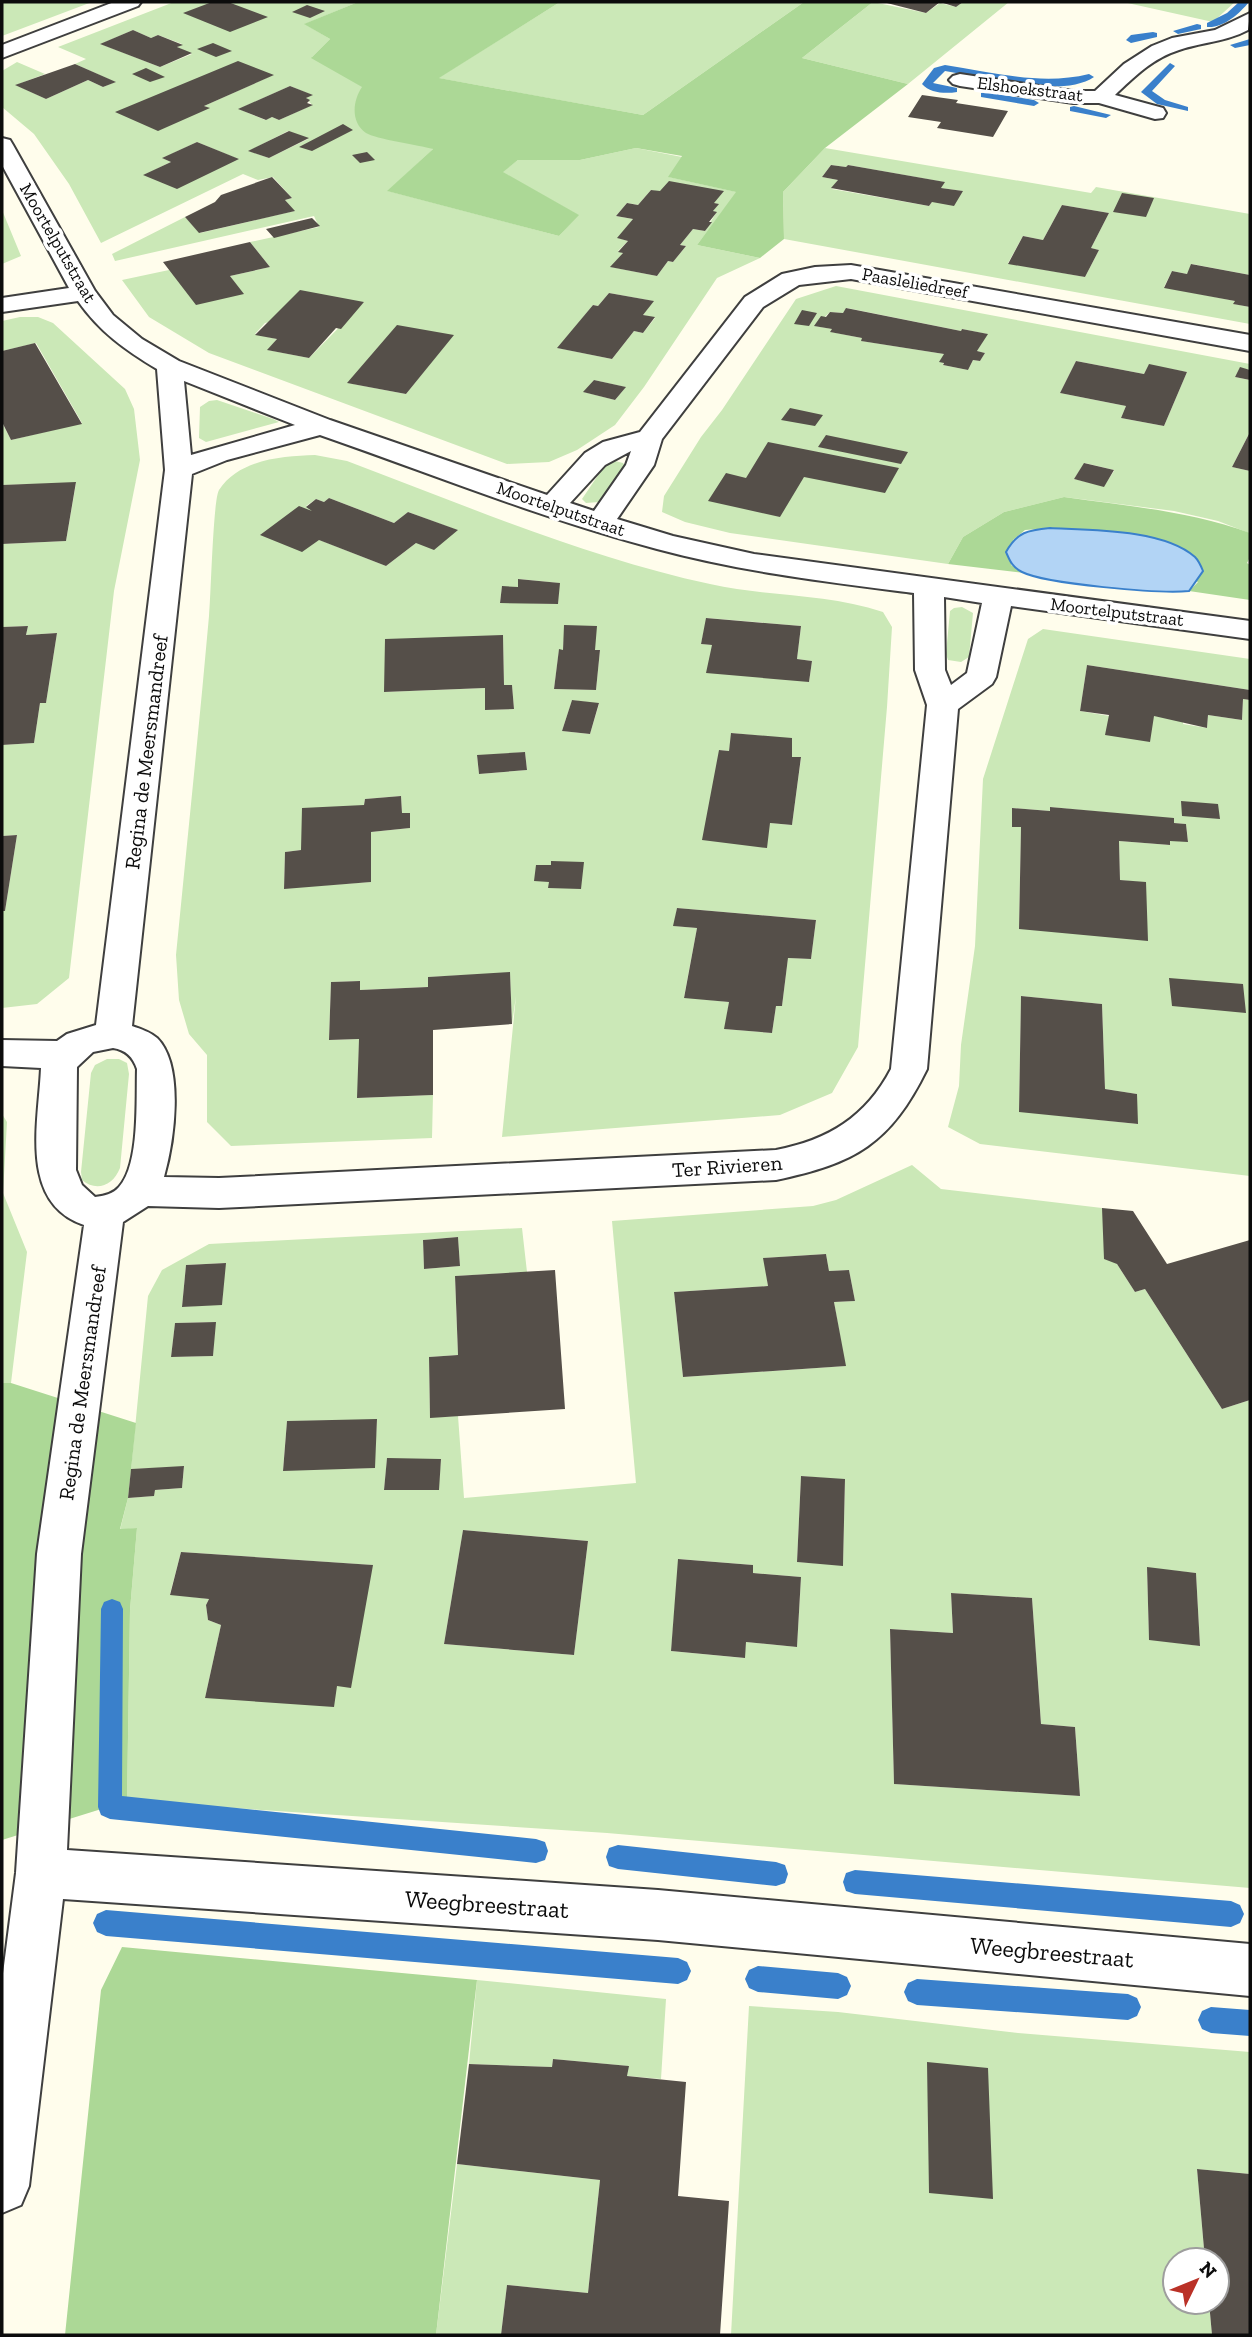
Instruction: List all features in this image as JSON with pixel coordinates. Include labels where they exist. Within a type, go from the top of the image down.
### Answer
[{"type":"street","points":[[2,52],[131,2]]},
{"type":"street","name":"Elshoekstraat","points":[[1100,97],[1147,56],[1170,46],[1219,36],[1243,26],[1250,19]]},
{"type":"street","name":"Elshoekstraat","points":[[960,80],[1073,97],[1100,97],[1154,113]]},
{"type":"street","name":"Moortelputstraat","points":[[2,145],[59,270],[83,293],[104,320],[133,344],[170,366],[321,426],[600,523],[666,543],[754,563],[1250,630]]},
{"type":"street","name":"Paasleliedreef","points":[[600,523],[640,465],[649,438],[754,302],[791,279],[815,274],[851,272],[1250,343]]},
{"type":"street","points":[[2,305],[83,293]]},
{"type":"street","name":"Regina de Meersmandreef","points":[[113,1035],[179,470],[170,366]]},
{"type":"street","points":[[179,470],[217,454],[321,426]]},
{"type":"street","points":[[552,506],[595,459],[613,448],[649,438]]},
{"type":"street","name":"Ter Rivieren","points":[[140,1191],[219,1193],[776,1165],[811,1159],[848,1142],[876,1121],[897,1097],[909,1069],[943,705],[930,670],[929,588]]},
{"type":"street","points":[[943,705],[981,677],[998,597]]},
{"type":"street","points":[[113,1035],[131,1038],[152,1056],[155,1069],[150,1159],[140,1191],[125,1205],[105,1213],[86,1212],[67,1196],[57,1176],[59,1067],[64,1055],[78,1044],[95,1037],[113,1035]]},
{"type":"street","points":[[2,1053],[64,1055]]},
{"type":"street","name":"Regina de Meersmandreef","points":[[41,1872],[60,1554],[105,1213]]},
{"type":"street","points":[[2,2186],[41,1872]]},
{"type":"street","name":"Weegbreestraat","points":[[41,1872],[658,1915],[1250,1970]]},
{"type":"green space","points":[[2,2],[92,2],[2,36]]},
{"type":"green space","points":[[174,2],[358,2],[305,24],[330,39],[312,57],[363,87],[433,149],[388,191],[559,236],[578,215],[502,172],[518,160],[580,160],[636,148],[682,157],[669,177],[737,192],[697,245],[760,258],[717,278],[644,387],[615,425],[577,450],[549,462],[507,464],[209,353],[149,317],[122,280],[169,270],[243,294],[230,276],[270,267],[250,242],[319,227],[314,216],[115,261],[112,254],[185,217],[200,233],[294,211],[285,200],[292,198],[273,177],[258,180],[243,174],[101,243],[69,184],[34,134],[2,107],[2,71],[17,62],[45,74],[16,85],[46,99],[88,80],[103,87],[115,82],[75,64],[86,59],[58,47]],"holes":[[[133,30],[151,38],[158,35],[182,44],[177,47],[192,54],[160,67],[101,44]],[[273,75],[204,106],[209,108],[117,112]],[[290,86],[312,95],[306,98],[312,105],[279,120],[272,117],[265,120],[239,109]],[[288,131],[308,139],[269,158],[249,151]],[[197,142],[238,159],[144,175],[171,162],[163,158]],[[651,190],[718,204],[713,211],[716,213],[705,231],[693,229],[680,245],[686,246],[673,262],[668,261],[657,276],[611,267],[623,253],[618,251],[628,241],[618,238],[633,219],[616,216],[627,203],[638,205]],[[609,293],[653,301],[643,315],[655,318],[643,333],[634,331],[612,359],[558,348],[593,305],[598,306]],[[364,302],[309,358],[268,350],[277,339],[255,334],[265,323]],[[453,335],[406,394],[348,383]],[[594,380],[625,388],[615,400],[584,392]]]},
{"type":"green space","points":[[358,2],[560,2],[439,78],[643,115],[804,2],[873,2],[802,58],[908,84],[825,148],[783,192],[784,239],[760,258],[697,245],[736,192],[668,177],[682,156],[636,148],[580,160],[518,160],[503,172],[579,215],[559,236],[387,191],[433,149],[366,133],[355,117],[357,98],[362,87],[311,58],[330,39],[304,24]]},
{"type":"green space","points":[[560,2],[804,2],[643,115],[438,78]]},
{"type":"green space","points":[[873,2],[926,13],[940,3],[956,7],[963,2],[1009,2],[908,84],[802,58]]},
{"type":"green space","points":[[1123,2],[1235,2],[1213,22]]},
{"type":"green space","points":[[825,148],[1091,193],[1096,187],[1250,214],[1250,275],[1192,264],[1187,274],[1172,271],[1164,287],[1235,301],[1234,304],[1250,307],[1250,324],[784,239],[783,192]],"holes":[[[831,165],[848,165],[944,182],[941,188],[962,191],[932,202],[929,206],[832,189],[838,180],[822,177]],[[1062,205],[1109,213],[1091,248],[1099,250],[1085,277],[1008,263],[1023,236],[1043,240]]]},
{"type":"green space","points":[[2,210],[21,256],[2,264]]},
{"type":"green space","points":[[836,286],[1250,364],[1250,370],[1240,368],[1235,377],[1250,380],[1250,432],[1232,467],[1250,471],[1250,538],[1249,533],[1218,521],[1174,511],[1064,497],[1004,512],[963,537],[948,564],[730,533],[685,522],[662,512],[664,496],[701,437],[796,299]],"holes":[[[847,308],[987,334],[977,351],[985,353],[980,361],[973,360],[968,370],[943,365],[944,354],[862,341],[862,338],[815,326],[830,312],[843,313]],[[1076,361],[1144,374],[1149,365],[1187,372],[1164,426],[1121,418],[1126,406],[1060,393]],[[1085,463],[1114,470],[1104,486],[1074,479]]]},
{"type":"green space","points":[[38,317],[53,323],[125,389],[134,409],[140,460],[114,591],[69,978],[37,1004],[2,1008],[2,911],[5,911],[17,835],[2,836],[2,745],[34,743],[40,703],[46,703],[57,633],[26,635],[28,626],[2,627],[2,544],[66,541],[76,483],[2,485],[2,423],[11,440],[82,423],[36,343],[2,351],[2,321]]},
{"type":"green space","points":[[217,400],[279,422],[206,442],[199,438],[200,407],[209,401]]},
{"type":"green space","points":[[315,455],[347,461],[572,545],[663,573],[731,588],[840,601],[883,612],[892,627],[858,1047],[832,1093],[780,1115],[502,1137],[516,996],[512,1024],[510,973],[428,977],[428,987],[360,990],[360,981],[331,982],[329,1040],[359,1039],[358,1098],[433,1095],[432,1138],[231,1146],[207,1122],[207,1055],[189,1034],[179,1000],[176,955],[209,616],[217,497],[219,490],[228,480],[250,466],[276,458]],"holes":[[[329,498],[394,523],[408,512],[457,530],[416,543],[386,566],[289,528],[313,510],[306,506],[316,499],[324,502]],[[519,579],[559,583],[558,604],[500,602],[502,587],[518,587]],[[707,618],[801,626],[797,659],[812,661],[809,682],[712,645],[701,644]],[[565,626],[595,650],[600,650],[596,690],[554,689],[559,650],[563,650]],[[503,635],[504,685],[512,685],[514,709],[486,710],[485,688],[384,692]],[[572,700],[599,704],[590,734],[562,731]],[[732,733],[792,739],[792,757],[801,758],[792,825],[770,823],[719,750],[729,751]],[[525,752],[527,770],[479,774],[477,756]],[[401,796],[402,813],[410,813],[410,828],[371,832],[371,882],[284,888],[285,852],[301,850],[364,805],[365,799]],[[677,908],[816,920],[811,959],[788,958],[782,1006],[776,1006],[772,1033],[725,1029],[729,1002],[684,997],[697,928],[674,926]]]},
{"type":"green space","points":[[615,461],[626,467],[599,502],[586,503],[582,499],[607,462]]},
{"type":"green space","points":[[1064,497],[1181,514],[1250,533],[1250,557],[1247,563],[1250,565],[1250,600],[1189,591],[1198,582],[1050,528],[1025,530],[1013,540],[1011,565],[1024,573],[948,564],[963,537],[1004,512]]},
{"type":"green space","points":[[962,607],[973,613],[969,657],[961,662],[948,660],[946,654],[950,611]]},
{"type":"green space","points":[[1043,629],[1250,659],[1250,690],[1087,665],[1080,711],[1121,718],[1122,711],[1183,720],[1183,724],[1207,728],[1208,715],[1242,720],[1243,699],[1250,700],[1250,1176],[980,1144],[948,1127],[959,1086],[961,1045],[975,946],[983,779],[1028,639]],"holes":[[[1050,807],[1174,819],[1174,823],[1186,824],[1188,841],[1170,841],[1170,845],[1119,841],[1120,880],[1146,883],[1019,929],[1021,827],[1012,826],[1013,808],[1050,811]],[[1021,996],[1102,1004],[1105,1089],[1137,1094],[1137,1124],[1019,1111]]]},
{"type":"green space","points":[[107,1059],[119,1059],[127,1063],[129,1074],[120,1168],[109,1183],[93,1186],[82,1180],[81,1172],[91,1073],[95,1065]]},
{"type":"green space","points":[[2,1114],[7,1122],[3,1193],[27,1252],[11,1383],[2,1383]]},
{"type":"green space","points":[[912,1165],[941,1189],[1102,1208],[1117,1264],[1135,1292],[1145,1289],[1222,1409],[1250,1400],[1250,1888],[607,1833],[127,1801],[130,1610],[137,1528],[120,1530],[128,1498],[153,1496],[155,1490],[182,1488],[184,1467],[131,1469],[148,1296],[162,1270],[209,1244],[522,1228],[527,1272],[455,1276],[458,1355],[429,1357],[430,1417],[458,1416],[464,1498],[636,1483],[612,1221],[813,1206],[836,1200]],"holes":[[[458,1237],[460,1266],[424,1269],[423,1240]],[[826,1254],[829,1271],[849,1270],[855,1301],[834,1302],[845,1366],[683,1377],[674,1292],[768,1286],[764,1258]],[[225,1263],[222,1304],[182,1307],[186,1265]],[[215,1322],[213,1356],[171,1357],[175,1323]],[[377,1420],[374,1468],[283,1470],[287,1421]],[[387,1459],[441,1459],[438,1490],[384,1490]],[[801,1476],[845,1480],[843,1565],[797,1562]],[[463,1530],[588,1541],[574,1655],[444,1644]],[[181,1552],[372,1565],[337,1686],[205,1698],[221,1625],[208,1620],[206,1605],[209,1599],[170,1594]],[[679,1559],[753,1565],[753,1573],[801,1577],[797,1647],[746,1642],[744,1658],[671,1651]],[[1147,1568],[1196,1573],[1200,1646],[1149,1639]],[[951,1593],[1032,1598],[1041,1724],[1075,1727],[1080,1796],[894,1784],[890,1629],[953,1633]]]},
{"type":"green space","points":[[2,1383],[11,1383],[136,1423],[128,1498],[120,1529],[137,1528],[130,1610],[127,1801],[2,1840]]},
{"type":"green space","points":[[122,1947],[477,1980],[436,2335],[65,2335],[101,1990]]},
{"type":"green space","points":[[477,1980],[666,1999],[661,2079],[627,2076],[628,2066],[553,2059],[552,2067],[469,2064]]},
{"type":"green space","points":[[749,2006],[838,2012],[1018,2033],[1250,2052],[1250,2174],[1197,2169],[1204,2246],[1161,2246],[1161,2316],[1210,2316],[1212,2335],[731,2335]]},
{"type":"green space","points":[[457,2164],[600,2180],[588,2293],[507,2285],[501,2335],[436,2335]]},
{"type":"water","points":[[1050,528],[1126,533],[1165,541],[1195,557],[1203,571],[1189,591],[1174,592],[1078,584],[1035,576],[1016,568],[1006,552],[1014,540],[1029,531]]},
{"type":"building","points":[[212,2],[228,2],[268,17],[230,32],[183,13]]},
{"type":"building","points":[[883,2],[940,2],[926,13]]},
{"type":"building","points":[[940,2],[963,2],[956,7]]},
{"type":"building","points":[[307,5],[325,11],[310,18],[292,12]]},
{"type":"building","points":[[133,30],[151,38],[158,35],[183,45],[177,47],[192,53],[160,67],[100,44]]},
{"type":"building","points":[[213,43],[232,51],[216,57],[197,49]]},
{"type":"building","points":[[238,61],[274,75],[204,106],[210,108],[158,131],[115,112]]},
{"type":"building","points":[[75,64],[116,82],[103,87],[88,80],[46,99],[15,85]]},
{"type":"building","points":[[146,68],[165,77],[150,82],[132,74]]},
{"type":"building","points":[[290,86],[313,95],[306,98],[310,100],[307,103],[313,105],[279,120],[272,117],[266,120],[238,109]]},
{"type":"building","points":[[922,95],[1008,111],[993,137],[937,128],[941,122],[908,117]]},
{"type":"building","points":[[343,124],[353,130],[312,151],[299,147]]},
{"type":"building","points":[[289,131],[309,138],[269,158],[248,151]]},
{"type":"building","points":[[197,142],[239,159],[177,189],[143,175],[171,162],[162,158]]},
{"type":"building","points":[[367,152],[375,160],[360,163],[352,155]]},
{"type":"building","points":[[831,165],[848,165],[945,182],[941,188],[963,191],[954,206],[932,202],[929,206],[831,188],[838,180],[822,177]]},
{"type":"building","points":[[272,177],[292,198],[285,200],[295,211],[199,233],[185,217],[215,202],[221,195]]},
{"type":"building","points":[[669,181],[724,191],[714,203],[719,204],[713,211],[717,212],[709,222],[712,222],[705,231],[693,229],[680,245],[686,246],[673,262],[668,261],[657,276],[610,267],[623,253],[618,252],[628,241],[617,238],[633,219],[616,216],[627,203],[638,205],[651,190],[660,191]]},
{"type":"building","points":[[1122,193],[1154,198],[1146,217],[1113,212]]},
{"type":"building","points":[[1062,205],[1109,213],[1091,248],[1099,250],[1085,277],[1008,264],[1023,236],[1043,240]]},
{"type":"building","points":[[312,218],[320,226],[274,238],[266,229]]},
{"type":"building","points":[[250,242],[270,267],[230,276],[244,294],[196,305],[163,262]]},
{"type":"building","points":[[1191,264],[1250,275],[1250,307],[1233,304],[1235,301],[1164,288],[1172,271],[1187,274]]},
{"type":"building","points":[[300,290],[364,302],[341,329],[336,328],[309,358],[267,350],[277,339],[255,335]]},
{"type":"building","points":[[609,293],[654,301],[643,315],[655,317],[643,333],[634,331],[612,359],[557,348],[593,305],[598,306]]},
{"type":"building","points":[[846,308],[988,334],[977,351],[985,353],[980,361],[973,360],[968,370],[943,365],[944,363],[939,362],[944,354],[861,341],[862,338],[814,326],[821,316],[826,317],[830,312],[843,313]]},
{"type":"building","points":[[802,310],[817,313],[809,326],[794,324]]},
{"type":"building","points":[[397,325],[454,335],[406,394],[347,383]]},
{"type":"building","points":[[35,343],[82,424],[11,440],[2,422],[2,351]]},
{"type":"building","points":[[1076,361],[1144,374],[1149,364],[1187,372],[1164,426],[1121,418],[1126,406],[1060,393]]},
{"type":"building","points":[[1240,367],[1250,370],[1250,380],[1235,377]]},
{"type":"building","points":[[594,380],[626,387],[615,400],[583,392]]},
{"type":"building","points":[[790,408],[823,415],[815,426],[781,420]]},
{"type":"building","points":[[1250,432],[1250,471],[1232,467]]},
{"type":"building","points":[[826,435],[908,452],[901,464],[818,447]]},
{"type":"building","points":[[768,442],[899,468],[885,493],[804,477],[780,517],[708,501],[726,473],[746,478]]},
{"type":"building","points":[[1084,463],[1114,470],[1104,487],[1074,479]]},
{"type":"building","points":[[76,482],[66,541],[2,544],[2,485]]},
{"type":"building","points":[[329,498],[394,523],[408,512],[458,530],[434,550],[416,543],[386,566],[319,540],[302,552],[260,535],[299,506],[312,511],[306,507],[316,499],[324,502]]},
{"type":"building","points":[[518,579],[560,583],[558,604],[500,603],[502,586],[518,587]]},
{"type":"building","points":[[706,618],[801,626],[797,659],[812,661],[809,682],[706,673],[712,645],[701,644]]},
{"type":"building","points":[[564,625],[597,626],[595,650],[600,650],[596,690],[554,689],[559,649],[563,650]]},
{"type":"building","points":[[28,626],[26,635],[57,633],[46,703],[40,703],[34,743],[2,745],[2,627]]},
{"type":"building","points":[[503,635],[504,685],[512,685],[514,709],[485,710],[485,688],[384,692],[385,639]]},
{"type":"building","points":[[1087,665],[1250,690],[1250,700],[1243,699],[1242,720],[1208,715],[1207,728],[1154,716],[1150,742],[1105,735],[1109,715],[1080,711]]},
{"type":"building","points":[[572,700],[599,703],[590,734],[562,731]]},
{"type":"building","points":[[731,733],[792,738],[792,757],[801,757],[792,825],[770,823],[767,848],[702,840],[719,750],[729,751]]},
{"type":"building","points":[[525,752],[527,770],[479,774],[477,755]]},
{"type":"building","points":[[401,796],[402,813],[410,813],[410,828],[371,832],[371,882],[284,889],[285,852],[301,850],[302,808],[364,805],[365,799]]},
{"type":"building","points":[[1181,801],[1218,804],[1220,819],[1182,816]]},
{"type":"building","points":[[1050,807],[1174,818],[1174,823],[1186,824],[1188,842],[1170,841],[1170,845],[1119,841],[1120,880],[1146,882],[1148,941],[1019,929],[1021,827],[1012,827],[1012,808],[1050,811]]},
{"type":"building","points":[[17,835],[5,911],[2,911],[2,836]]},
{"type":"building","points":[[551,861],[584,862],[581,889],[548,888],[549,882],[534,881],[536,865],[551,865]]},
{"type":"building","points":[[677,908],[816,920],[811,959],[788,958],[782,1006],[776,1006],[772,1033],[724,1029],[729,1002],[684,998],[697,928],[673,926]]},
{"type":"building","points":[[510,972],[512,1024],[433,1030],[433,1095],[357,1098],[359,1039],[329,1040],[331,982],[360,981],[360,990],[428,987],[428,977]]},
{"type":"building","points":[[1169,978],[1243,984],[1246,1013],[1172,1006]]},
{"type":"building","points":[[1021,996],[1102,1004],[1105,1089],[1137,1094],[1138,1124],[1019,1112]]},
{"type":"building","points":[[1102,1208],[1133,1211],[1167,1264],[1250,1240],[1250,1400],[1222,1409],[1145,1289],[1135,1292],[1117,1264],[1104,1259]]},
{"type":"building","points":[[458,1237],[460,1266],[424,1269],[423,1240]]},
{"type":"building","points":[[826,1254],[829,1271],[849,1270],[855,1301],[834,1302],[846,1366],[683,1377],[674,1292],[768,1286],[763,1258]]},
{"type":"building","points":[[226,1263],[222,1305],[182,1307],[186,1265]]},
{"type":"building","points":[[555,1270],[565,1409],[430,1418],[429,1357],[458,1355],[455,1276]]},
{"type":"building","points":[[216,1322],[213,1356],[171,1357],[175,1323]]},
{"type":"building","points":[[377,1419],[375,1468],[283,1471],[287,1421]]},
{"type":"building","points":[[387,1458],[441,1459],[439,1490],[384,1490]]},
{"type":"building","points":[[184,1466],[182,1488],[155,1490],[154,1496],[128,1498],[131,1469]]},
{"type":"building","points":[[801,1476],[845,1479],[843,1566],[797,1562]]},
{"type":"building","points":[[463,1530],[588,1541],[574,1655],[444,1644]]},
{"type":"building","points":[[181,1552],[373,1565],[351,1688],[337,1686],[334,1707],[205,1698],[221,1625],[208,1620],[206,1605],[209,1599],[170,1595]]},
{"type":"building","points":[[678,1559],[753,1565],[753,1573],[801,1577],[797,1647],[746,1642],[745,1658],[671,1651]]},
{"type":"building","points":[[1147,1567],[1196,1573],[1200,1646],[1149,1640]]},
{"type":"building","points":[[951,1593],[1032,1598],[1041,1724],[1075,1727],[1080,1796],[894,1784],[890,1629],[953,1633]]},
{"type":"building","points":[[553,2059],[629,2066],[627,2076],[686,2082],[678,2196],[729,2201],[720,2335],[501,2335],[507,2285],[588,2293],[600,2180],[457,2164],[469,2064],[552,2067]]},
{"type":"building","points":[[927,2062],[988,2068],[993,2199],[929,2193]]},
{"type":"building","points":[[1197,2169],[1250,2174],[1250,2335],[1212,2335],[1210,2316],[1231,2316],[1231,2246],[1204,2246]]},
{"type":"waterway","points":[[1211,25],[1231,15],[1244,2]]},
{"type":"waterway","points":[[1178,31],[1197,27]]},
{"type":"waterway","points":[[1131,40],[1153,35]]},
{"type":"waterway","points":[[1235,45],[1250,42]]},
{"type":"waterway","points":[[1170,66],[1146,92],[1161,102],[1184,109]]},
{"type":"waterway","points":[[953,90],[933,88],[927,84],[938,70],[945,68],[1039,82],[1058,83],[1089,77]]},
{"type":"waterway","points":[[985,95],[1034,103]]},
{"type":"waterway","points":[[1074,109],[1106,115]]},
{"type":"waterway","points":[[112,1609],[110,1807],[536,1851]]},
{"type":"waterway","points":[[618,1857],[776,1874]]},
{"type":"waterway","points":[[855,1882],[1231,1914]]},
{"type":"waterway","points":[[106,1923],[678,1971]]},
{"type":"waterway","points":[[758,1979],[838,1986]]},
{"type":"waterway","points":[[917,1992],[1128,2007]]},
{"type":"waterway","points":[[1211,2020],[1250,2023]]}]
